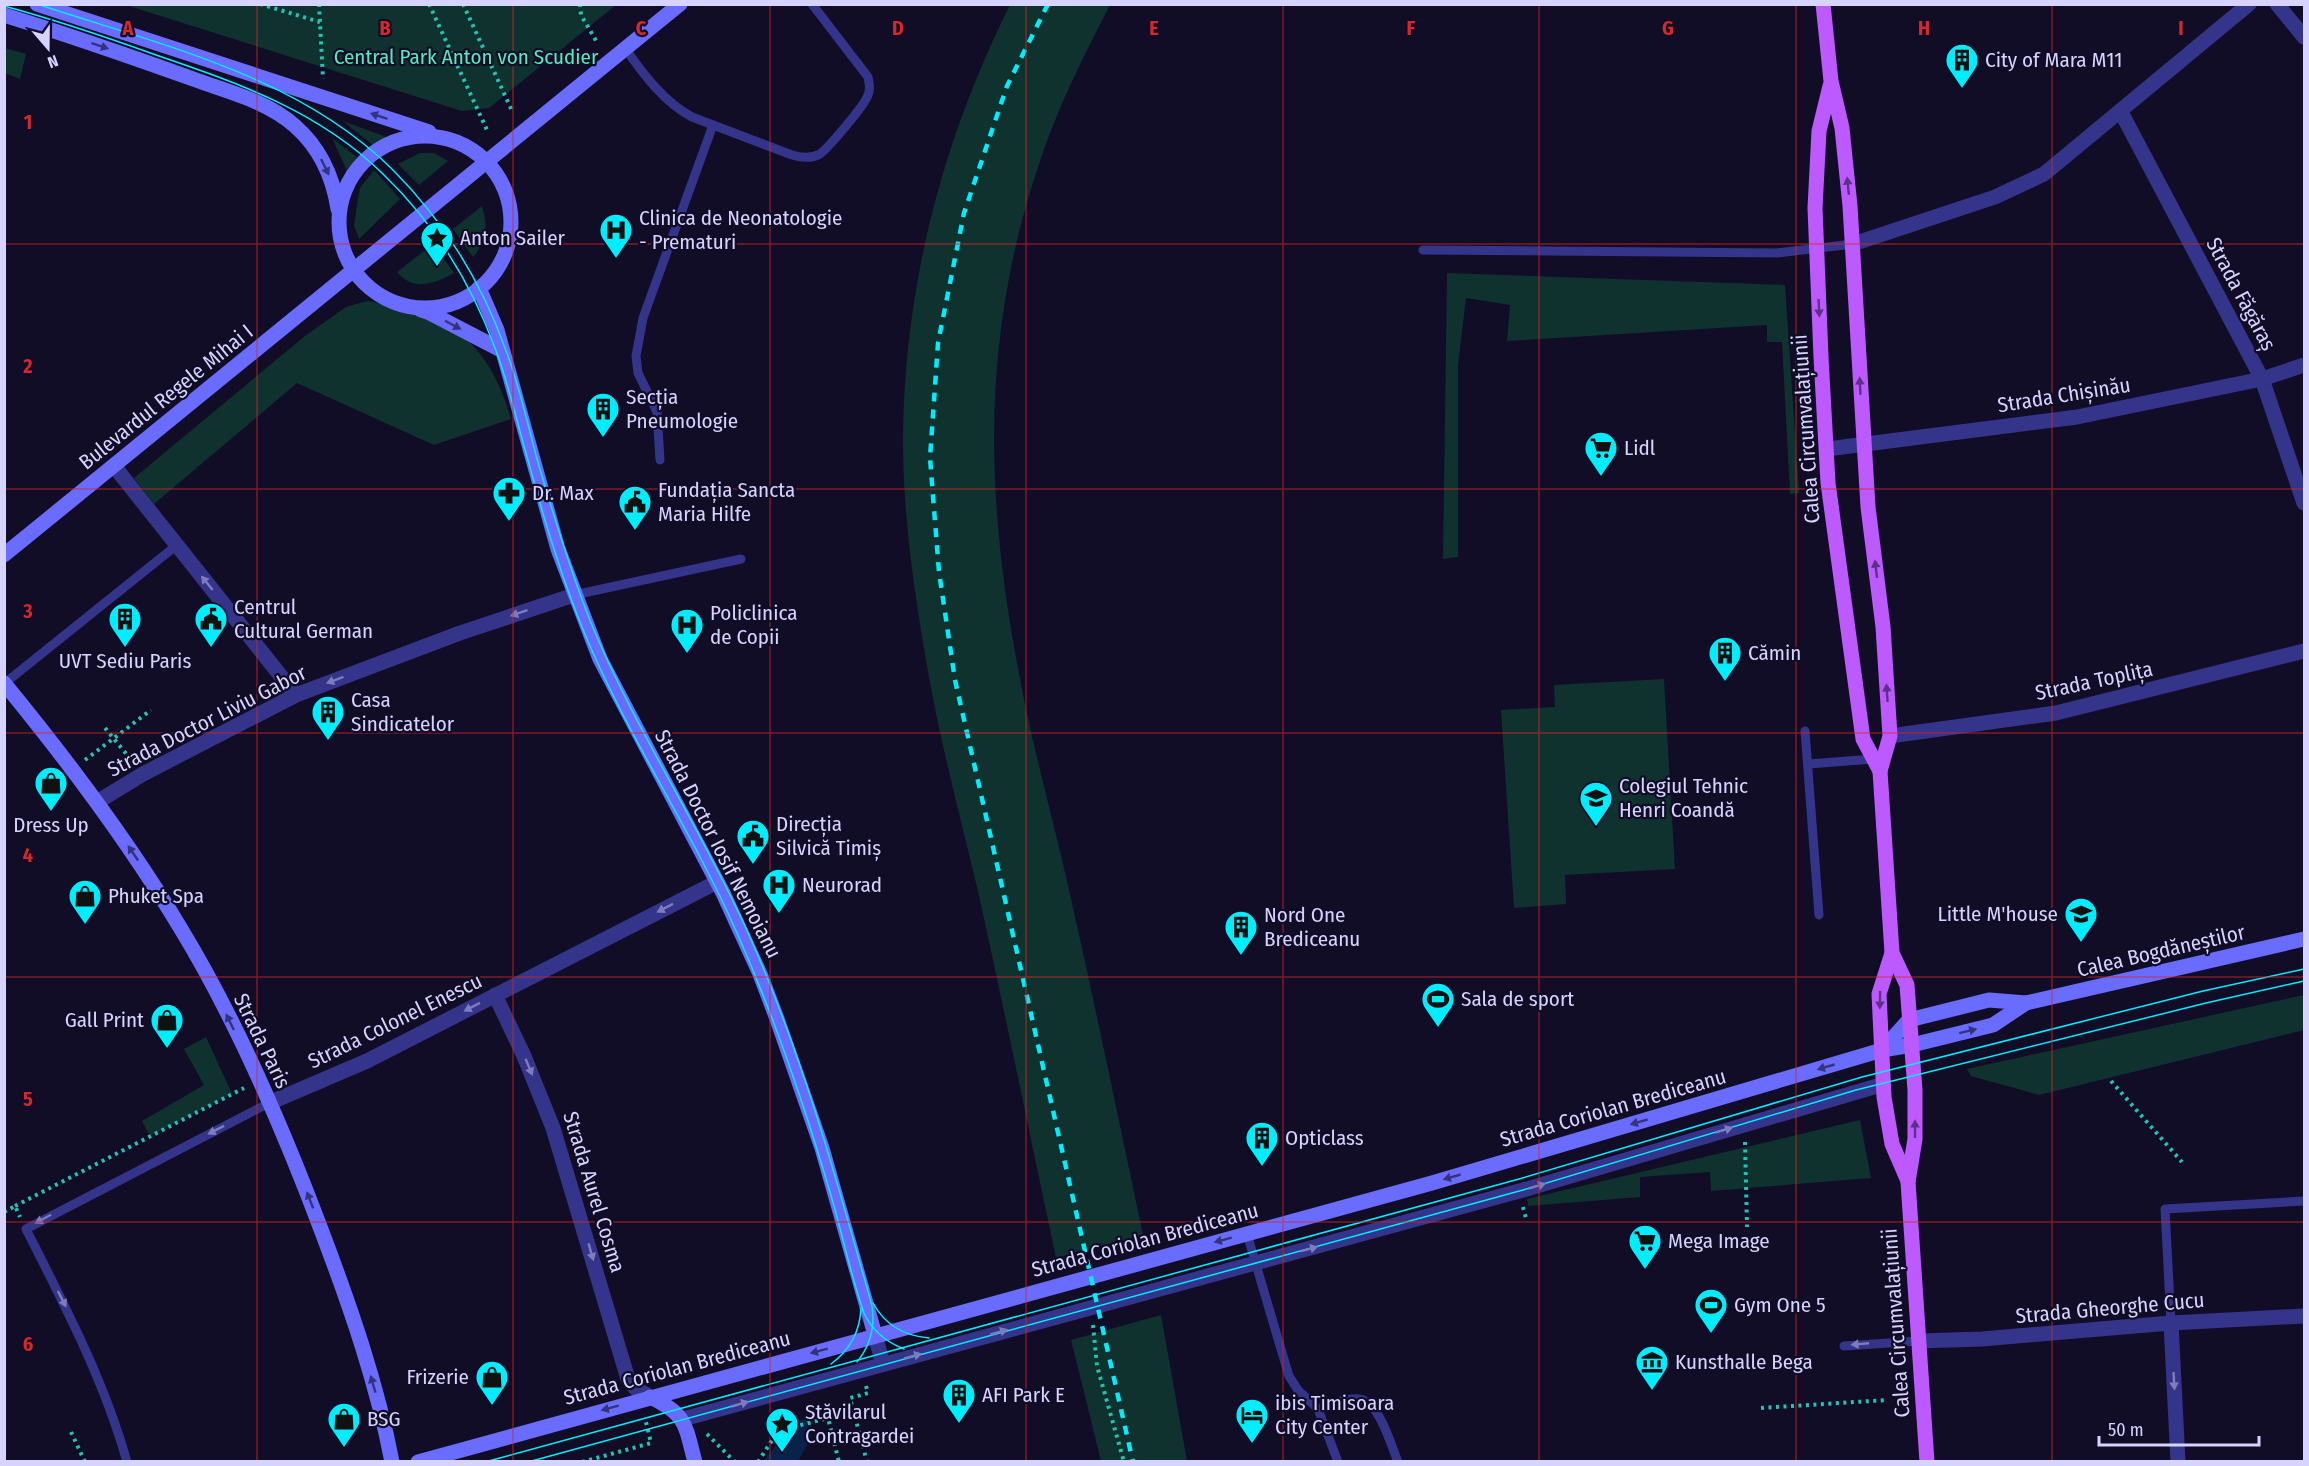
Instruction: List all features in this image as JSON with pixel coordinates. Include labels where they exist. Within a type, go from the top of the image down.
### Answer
[{"type":"main road","points":[[36,4],[470,148],[488,163],[507,195],[511,225],[504,255],[497,268],[479,288],[463,299],[426,308],[403,305]]},
{"type":"main road","name":"Bulevardul Regele Mihai I","points":[[4,555],[488,163],[680,4]]},
{"type":"main road","name":"Calea Circumvalațiunii","points":[[1823,4],[1831,81],[1842,128],[1853,244],[1868,507],[1883,627],[1890,736],[1877,765]]},
{"type":"main road","points":[[4,15],[128,56],[254,101],[277,112],[303,134],[324,162],[332,182],[342,247],[354,271],[376,293],[403,305],[430,313],[501,350]]},
{"type":"main road","name":"Calea Circumvalațiunii","points":[[1831,81],[1819,131],[1815,208],[1831,510],[1850,631],[1863,738],[1877,765],[1892,953],[1907,985],[1916,1139],[1908,1182],[1927,1461]]},
{"type":"main road","points":[[339,216],[340,202],[351,177],[366,158],[382,147],[394,141],[424,136],[454,141]]},
{"type":"main road","name":"Strada Doctor Iosif Nemoianu","points":[[479,288],[491,314],[558,549],[574,595],[610,681],[717,882],[760,974],[793,1062],[840,1209],[875,1335]]},
{"type":"main road","name":"Strada Paris","points":[[5,683],[97,802],[154,884],[209,979],[269,1103],[301,1177],[340,1282],[368,1369],[392,1461]]},
{"type":"main road","name":"Calea Bogdăneștilor","points":[[1909,1020],[1989,1000],[2026,1003],[2304,939]]},
{"type":"main road","name":"Calea Circumvalațiunii","points":[[1892,953],[1879,994],[1884,1084],[1892,1144],[1908,1182]]},
{"type":"main road","name":"Calea Bogdăneștilor","points":[[1882,1050],[1993,1025],[2026,1003]]},
{"type":"main road","points":[[1882,1050],[1909,1020]]},
{"type":"main road","name":"Strada Coriolan Brediceanu","points":[[418,1461],[646,1403],[875,1335],[1432,1183],[1882,1050]]},
{"type":"main road","points":[[646,1403],[674,1410],[683,1419],[695,1461]]},
{"type":"street","points":[[1853,244],[1995,197],[2044,174],[2249,4]]},
{"type":"street","points":[[2277,4],[2304,37]]},
{"type":"street","name":"Strada Făgăraș","points":[[2121,111],[2262,379],[2304,503]]},
{"type":"street","name":"Strada Chișinău","points":[[1827,449],[2077,417],[2262,379],[2304,365]]},
{"type":"street","points":[[114,466],[296,695]]},
{"type":"street","name":"Strada Doctor Liviu Gabor","points":[[97,802],[143,774],[296,695],[460,633],[574,595]]},
{"type":"street","name":"Strada Toplița","points":[[1890,736],[2056,713],[2304,651]]},
{"type":"street","name":"Strada Colonel Enescu","points":[[269,1103],[367,1061],[717,882]]},
{"type":"street","name":"Strada Aurel Cosma","points":[[495,995],[524,1056],[553,1128],[628,1379],[646,1403]]},
{"type":"street","points":[[683,1419],[1523,1190],[1884,1084]]},
{"type":"street","name":"Strada Gheorghe Cucu","points":[[1918,1341],[1982,1340],[2171,1323],[2304,1316]]},
{"type":"street","points":[[2171,1323],[2178,1461]]},
{"type":"street","name":"Strada Doctor Iosif Nemoianu","points":[[875,1335],[883,1364]]},
{"type":"lane","points":[[625,48],[667,100],[692,117],[792,155],[802,158],[812,157],[828,146],[863,104],[869,95],[870,86],[868,76],[812,4]]},
{"type":"lane","points":[[660,460],[657,412],[638,373],[636,356],[638,337],[646,307],[713,125]]},
{"type":"lane","points":[[1423,250],[1777,253],[1853,244]]},
{"type":"lane","points":[[5,683],[177,545]]},
{"type":"lane","points":[[574,595],[741,559]]},
{"type":"lane","points":[[1805,731],[1819,915]]},
{"type":"lane","points":[[1808,764],[1877,765]]},
{"type":"lane","name":"Strada Colonel Enescu","points":[[127,1461],[120,1437],[75,1326],[26,1228],[269,1103]]},
{"type":"lane","points":[[2171,1323],[2165,1209],[2304,1201]]},
{"type":"lane","points":[[1246,1234],[1289,1376],[1298,1390],[1318,1409],[1338,1461]]},
{"type":"lane","points":[[1844,1346],[1918,1341]]},
{"type":"lane","points":[[1318,1409],[1344,1400],[1360,1399],[1371,1404],[1398,1461]]},
{"type":"path","points":[[260,4],[320,22]]},
{"type":"path","points":[[319,4],[323,83]]},
{"type":"path","points":[[429,4],[487,130]]},
{"type":"path","points":[[464,4],[513,113]]},
{"type":"path","points":[[580,4],[581,15],[598,44]]},
{"type":"path","points":[[81,763],[151,710]]},
{"type":"path","points":[[105,728],[143,774]]},
{"type":"path","points":[[2111,1080],[2182,1162]]},
{"type":"path","points":[[15,1206],[258,1081]]},
{"type":"path","points":[[1745,1142],[1747,1227]]},
{"type":"path","points":[[1092,1316],[1097,1366],[1124,1461]]},
{"type":"path","points":[[867,1461],[850,1398],[868,1393]]},
{"type":"path","points":[[1761,1408],[1887,1400]]},
{"type":"path","points":[[582,1461],[651,1443],[646,1403]]},
{"type":"path","points":[[758,1461],[778,1431],[827,1416],[839,1461]]},
{"type":"path","points":[[702,1429],[735,1461]]},
{"type":"path","points":[[71,1432],[85,1461]]},
{"type":"green space","name":"Central Park Anton von Scudier","points":[[616,4],[489,108],[462,111],[126,5]]},
{"type":"green space","points":[[1010,5],[1110,5],[1053,125],[1020,229],[1007,291],[998,352],[994,414],[999,537],[1006,599],[1017,663],[1143,1235],[1056,1258],[978,891],[934,704],[923,643],[905,505],[904,401],[908,349],[924,247],[936,197],[968,100]]},
{"type":"green space","points":[[5,48],[26,54],[20,79],[5,73]]},
{"type":"green space","points":[[343,121],[389,138],[374,146]]},
{"type":"green space","points":[[332,138],[358,158],[347,171]]},
{"type":"green space","points":[[420,153],[434,153],[448,161],[419,185],[398,164]]},
{"type":"green space","points":[[374,170],[400,199],[359,239],[354,226],[360,188]]},
{"type":"green space","points":[[482,206],[485,220],[484,239],[473,257],[453,229]]},
{"type":"green space","points":[[433,244],[454,273],[438,281],[419,284],[408,281],[397,272]]},
{"type":"green space","points":[[1447,273],[1785,285],[1799,493],[1790,494],[1782,342],[1767,342],[1767,325],[1507,341],[1510,305],[1466,298],[1458,365],[1458,557],[1443,559]]},
{"type":"green space","points":[[367,301],[395,305],[419,312],[441,321],[460,334],[476,349],[490,368],[502,392],[511,419],[434,445],[297,383],[154,504],[134,478],[305,336],[346,307]]},
{"type":"green space","points":[[1664,679],[1675,869],[1565,875],[1566,904],[1514,908],[1501,710],[1555,707],[1554,685]]},
{"type":"green space","points":[[2304,995],[2304,1030],[2039,1095],[1971,1076],[1967,1069]]},
{"type":"green space","points":[[206,1037],[232,1094],[150,1136],[142,1121],[204,1085],[184,1049]]},
{"type":"green space","points":[[1860,1120],[1871,1178],[1711,1191],[1710,1172],[1640,1177],[1640,1197],[1528,1206],[1527,1199]]},
{"type":"green space","points":[[1161,1315],[1187,1461],[1101,1461],[1071,1340]]},
{"type":"water","points":[[806,1419],[811,1438],[798,1461],[764,1461],[781,1438],[784,1424]]},
{"type":"tram line","points":[[37,4],[178,49],[270,86],[314,109],[355,137],[392,169],[443,230],[472,275],[495,323],[510,362],[556,521],[591,623],[626,700],[726,886],[764,970],[800,1064],[872,1306],[873,1321],[870,1336],[857,1362]]},
{"type":"tram line","points":[[4,6],[81,29],[217,77],[247,88],[305,116],[358,152],[383,174],[418,212],[449,255],[474,300],[500,362],[552,544],[582,627],[618,705],[719,894],[763,996],[810,1126],[864,1313],[880,1335],[904,1349]]},
{"type":"tram line","points":[[485,1462],[1519,1179],[1862,1077],[2203,991],[2304,969]]},
{"type":"tram line","points":[[528,1462],[1523,1190],[1856,1090],[2304,981]]},
{"type":"tram line","points":[[873,1303],[883,1317],[896,1328],[912,1335],[929,1338]]},
{"type":"tram line","points":[[831,1364],[844,1353],[853,1340],[859,1325],[861,1308]]},
{"type":"railway","points":[[1048,4],[1007,86],[964,213],[938,343],[930,458],[939,572],[955,680],[1133,1462]]},
{"type":"place","name":"City of Mara M11","points":[[1962,89]]},
{"type":"place","name":"Clinica de Neonatologie - Prematuri","points":[[616,259]]},
{"type":"place","name":"Anton Sailer","points":[[437,267]]},
{"type":"place","name":"Secția Pneumologie","points":[[603,438]]},
{"type":"place","name":"Lidl","points":[[1601,477]]},
{"type":"place","name":"Dr. Max","points":[[509,522]]},
{"type":"place","name":"Fundația Sancta Maria Hilfe","points":[[635,531]]},
{"type":"place","name":"UVT Sediu Paris","points":[[125,648]]},
{"type":"place","name":"Centrul Cultural German","points":[[211,648]]},
{"type":"place","name":"Policlinica de Copii","points":[[687,654]]},
{"type":"place","name":"Cămin","points":[[1725,682]]},
{"type":"place","name":"Casa Sindicatelor","points":[[328,741]]},
{"type":"place","name":"Dress Up","points":[[51,812]]},
{"type":"place","name":"Colegiul Tehnic Henri Coandă","points":[[1596,827]]},
{"type":"place","name":"Direcția Silvică Timiș","points":[[753,865]]},
{"type":"place","name":"Neurorad","points":[[779,914]]},
{"type":"place","name":"Phuket Spa","points":[[85,925]]},
{"type":"place","name":"Little M'house","points":[[2081,943]]},
{"type":"place","name":"Nord One Brediceanu","points":[[1241,956]]},
{"type":"place","name":"Sala de sport","points":[[1438,1028]]},
{"type":"place","name":"Gall Print","points":[[167,1049]]},
{"type":"place","name":"Opticlass","points":[[1262,1167]]},
{"type":"place","name":"Mega Image","points":[[1645,1270]]},
{"type":"place","name":"Gym One 5","points":[[1711,1334]]},
{"type":"place","name":"Kunsthalle Bega","points":[[1652,1391]]},
{"type":"place","name":"Frizerie","points":[[492,1406]]},
{"type":"place","name":"AFI Park E","points":[[959,1424]]},
{"type":"place","name":"ibis Timisoara City Center","points":[[1252,1444]]},
{"type":"place","name":"BSG","points":[[344,1448]]},
{"type":"place","name":"Stăvilarul Contragardei","points":[[782,1453]]}]
